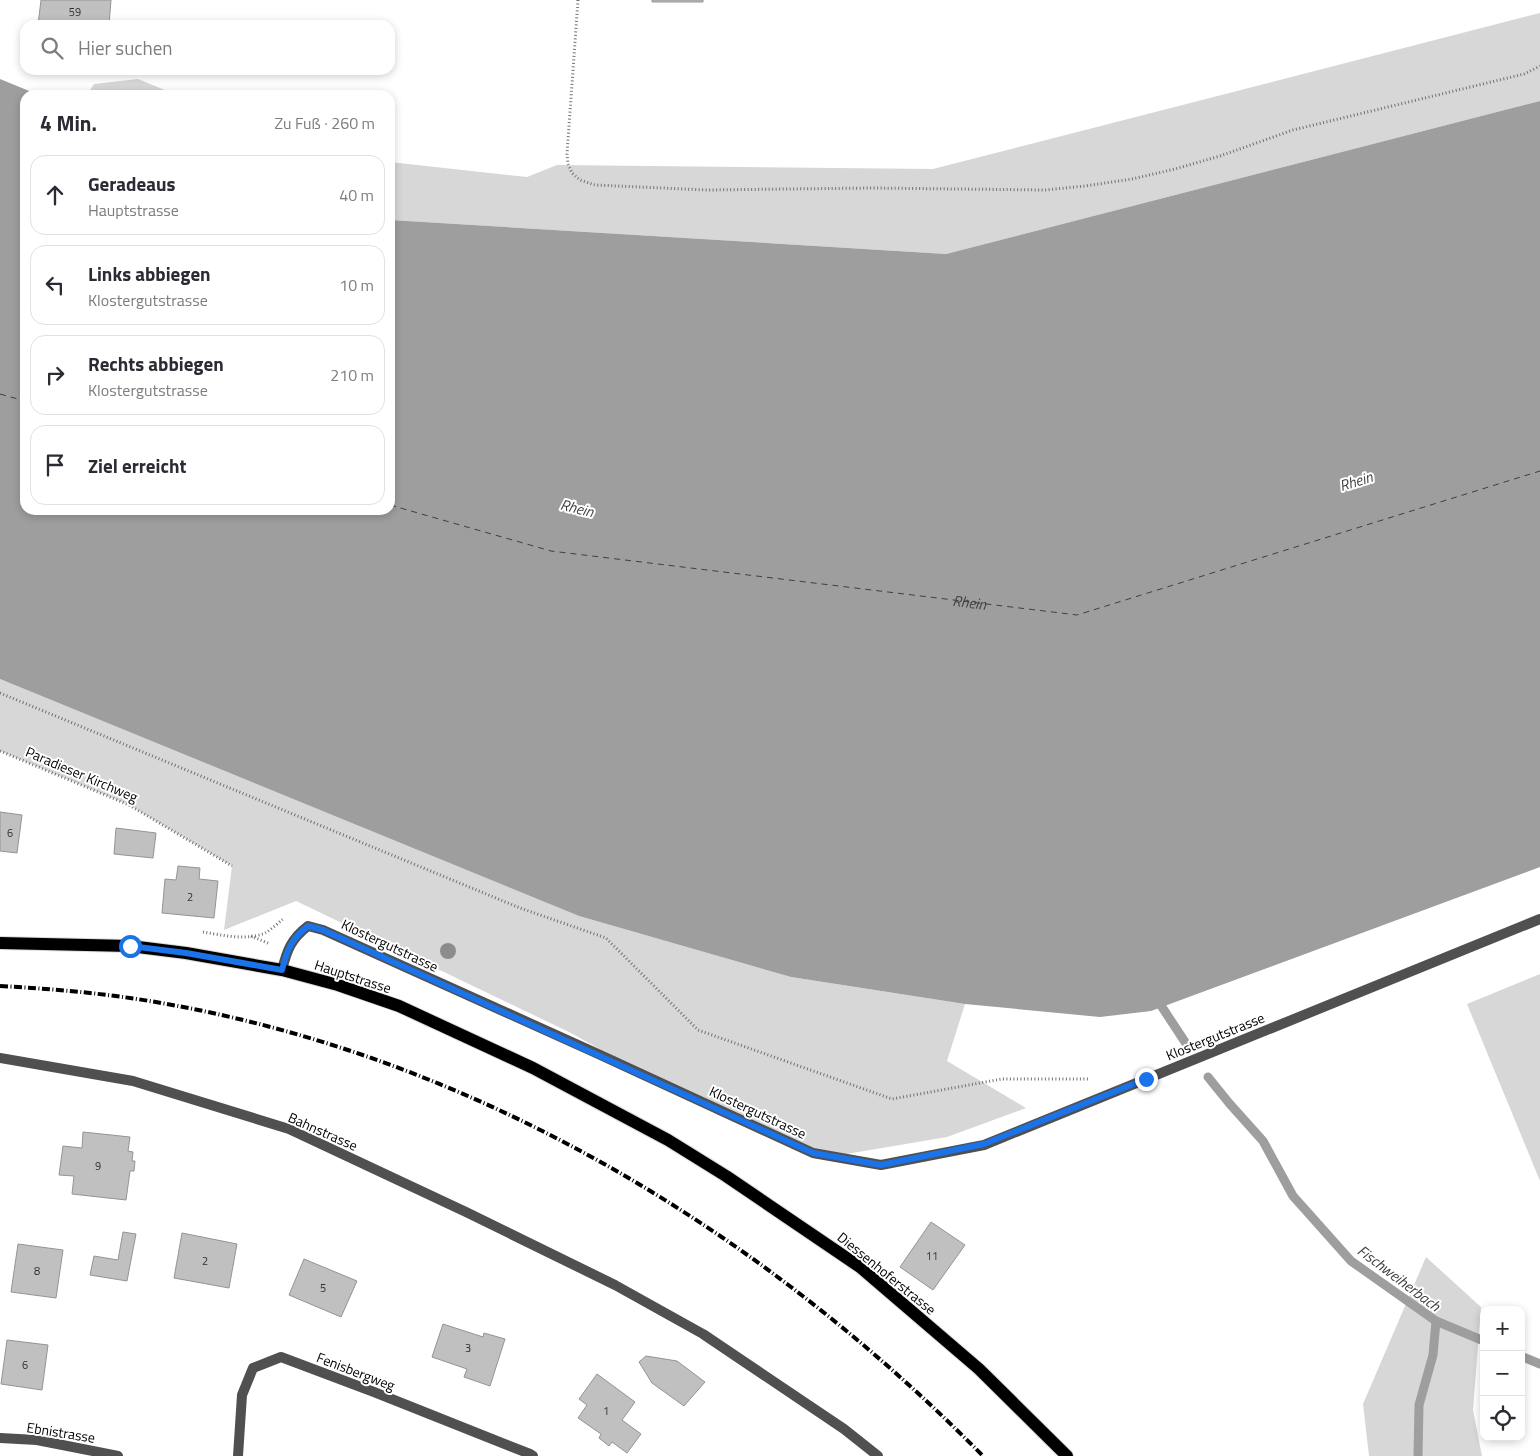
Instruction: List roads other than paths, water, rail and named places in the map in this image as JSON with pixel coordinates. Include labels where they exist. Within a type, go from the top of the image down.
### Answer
[{"type":"main road","name":"Hauptstrasse","points":[[0,943],[130,946],[186,953],[282,970],[338,985],[399,1006],[533,1068],[668,1140]]},
{"type":"main road","name":"Diessenhoferstrasse","points":[[668,1140],[726,1176],[860,1267],[979,1369],[1067,1456]]},
{"type":"street","name":"Klostergutstrasse","points":[[282,970],[287,950],[298,934],[308,926],[323,930],[813,1153],[881,1165],[984,1144],[1540,919]]},
{"type":"street","name":"Bahnstrasse","points":[[0,1058],[133,1081],[289,1129],[616,1284],[703,1334],[844,1429],[878,1456]]},
{"type":"street","name":"Fenisbergweg","points":[[238,1456],[242,1395],[252,1368],[281,1357],[533,1456]]},
{"type":"street","name":"Ebnistrasse","points":[[0,1438],[36,1440],[118,1456]]},
{"type":"water","name":"Rhein","points":[[0,79],[27,90],[20,90],[20,515],[395,515],[395,220],[946,254],[1540,101],[1540,867],[1151,1011],[1100,1017],[965,1004],[791,977],[579,916],[0,679]]},
{"type":"waterway","name":"Fischweiherbach","points":[[1162,1007],[1185,1042]]},
{"type":"waterway","name":"Fischweiherbach","points":[[1208,1077],[1263,1141],[1293,1196],[1351,1261],[1436,1321],[1433,1355],[1419,1405],[1418,1456]]},
{"type":"waterway","points":[[1436,1321],[1480,1339]]},
{"type":"waterway","points":[[1525,1358],[1540,1364]]},
{"type":"railway","points":[[0,986],[84,992],[146,1000],[283,1030],[395,1067],[504,1113],[610,1167],[710,1229],[806,1299],[897,1375],[983,1456]]}]
